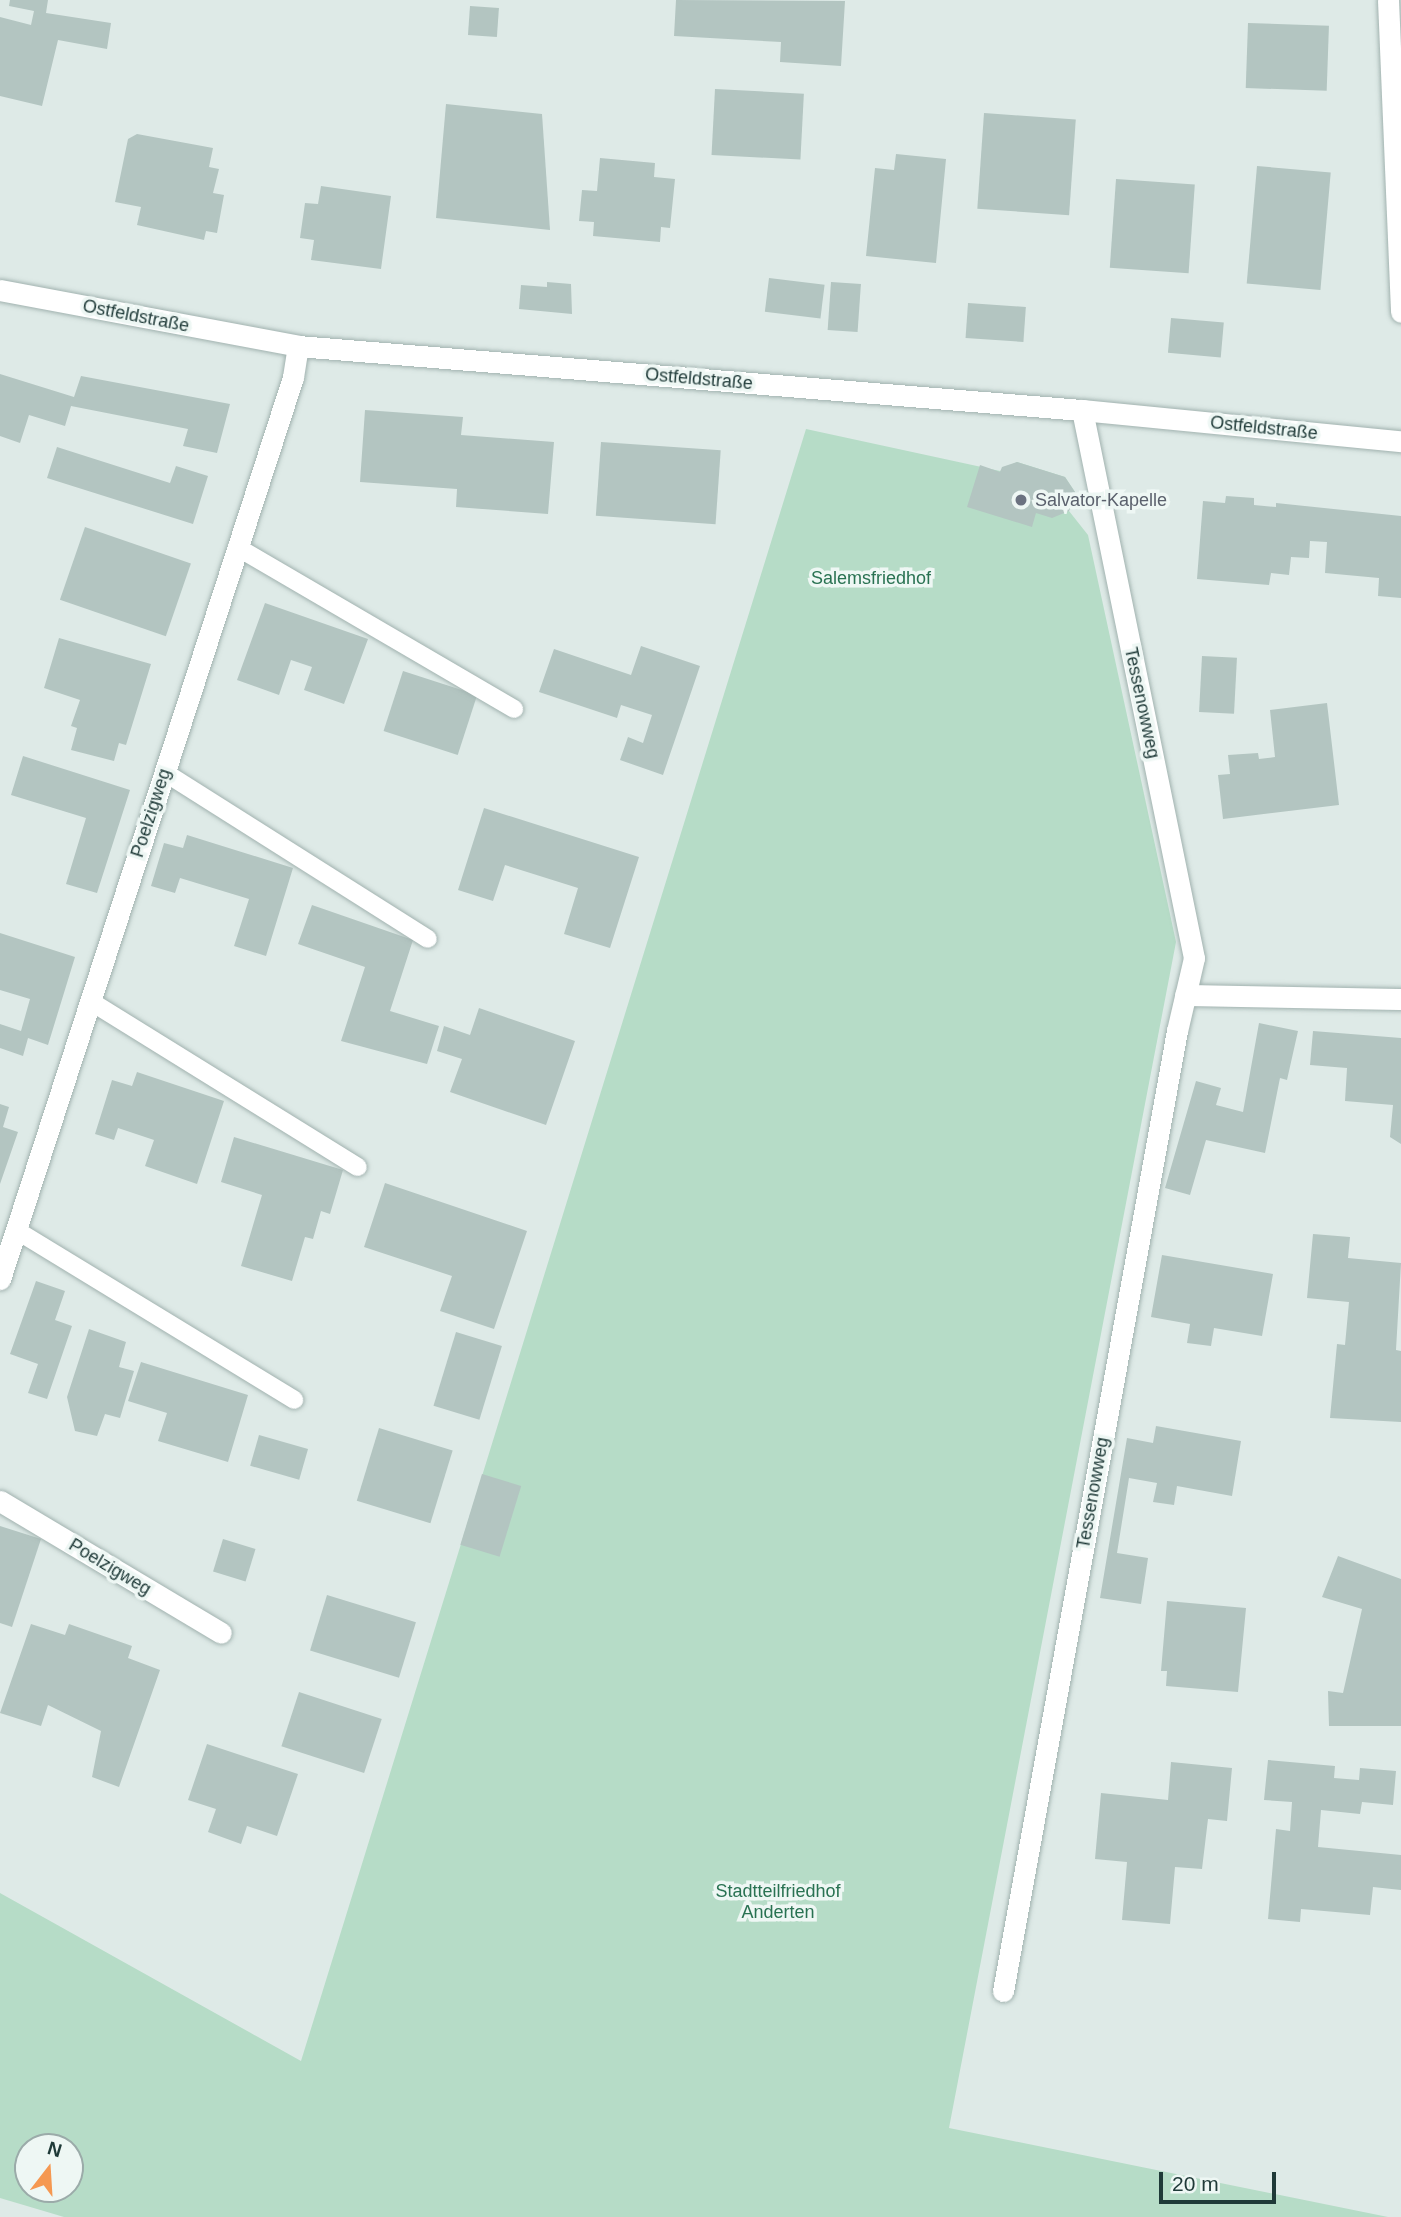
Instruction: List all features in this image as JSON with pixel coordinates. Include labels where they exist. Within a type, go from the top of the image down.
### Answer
[{"type":"street","points":[[1388,0],[1401,312]]},
{"type":"street","name":"Ostfeldstraße","points":[[0,290],[298,346],[1082,410],[1401,441]]},
{"type":"street","name":"Poelzigweg","points":[[0,1279],[293,377],[298,346]]},
{"type":"street","name":"Tessenowweg","points":[[1003,1991],[1185,995],[1194,958],[1082,410]]},
{"type":"street","points":[[1185,995],[1401,999]]},
{"type":"street","name":"Poelzigweg","points":[[0,1501],[221,1633]]},
{"type":"lane","points":[[237,547],[514,709]]},
{"type":"lane","points":[[164,772],[428,939]]},
{"type":"lane","points":[[90,1001],[358,1167]]},
{"type":"lane","points":[[16,1230],[294,1400]]},
{"type":"green space","points":[[806,429],[1000,471],[1017,462],[1065,477],[1075,492],[1069,511],[1088,535],[1176,942],[949,2128],[1388,2217],[64,2217],[17,2203],[84,2203],[84,2133],[14,2133],[14,2202],[0,2198],[0,1893],[301,2061]]},
{"type":"building","points":[[10,0],[48,0],[46,13],[111,23],[107,49],[58,40],[42,106],[0,96],[0,17],[31,25],[34,11],[9,6]]},
{"type":"building","points":[[676,0],[845,1],[841,66],[780,62],[781,42],[674,36]]},
{"type":"building","points":[[470,6],[499,8],[497,37],[468,35]]},
{"type":"building","points":[[1248,23],[1329,26],[1327,91],[1246,88]]},
{"type":"building","points":[[715,89],[804,94],[800,160],[712,155]]},
{"type":"building","points":[[446,104],[542,114],[550,230],[436,218]]},
{"type":"building","points":[[984,113],[1076,119],[1069,215],[977,209]]},
{"type":"building","points":[[137,134],[213,148],[209,167],[219,169],[213,193],[224,195],[217,233],[206,231],[204,240],[137,225],[141,207],[115,202],[128,139]]},
{"type":"building","points":[[896,154],[946,159],[936,263],[866,256],[875,168],[894,170]]},
{"type":"building","points":[[600,158],[655,163],[654,177],[675,179],[670,228],[661,227],[660,242],[593,236],[594,222],[579,221],[582,190],[597,191]]},
{"type":"building","points":[[1257,166],[1331,172],[1320,290],[1247,284]]},
{"type":"building","points":[[1116,179],[1195,185],[1189,273],[1110,268]]},
{"type":"building","points":[[321,186],[391,196],[381,269],[311,260],[314,240],[300,238],[305,203],[318,204]]},
{"type":"building","points":[[769,278],[825,285],[820,319],[765,312]]},
{"type":"building","points":[[547,282],[571,284],[572,314],[519,309],[521,285],[547,287]]},
{"type":"building","points":[[831,282],[861,284],[858,332],[828,330]]},
{"type":"building","points":[[968,303],[1026,307],[1023,342],[966,338]]},
{"type":"building","points":[[1171,318],[1224,323],[1221,357],[1168,353]]},
{"type":"building","points":[[0,374],[74,397],[81,376],[230,404],[217,453],[183,446],[188,429],[71,406],[65,426],[29,415],[20,443],[0,436]]},
{"type":"building","points":[[365,410],[463,417],[461,435],[554,442],[548,514],[456,507],[457,489],[360,482]]},
{"type":"building","points":[[601,442],[721,450],[716,524],[596,516]]},
{"type":"building","points":[[57,447],[170,483],[176,466],[208,476],[193,524],[47,478]]},
{"type":"building","name":"Salvator-Kapelle","points":[[1017,462],[1065,477],[1075,492],[1069,511],[1052,518],[1036,513],[1032,527],[967,507],[980,465],[1000,472],[1002,467]]},
{"type":"building","points":[[1226,496],[1254,498],[1254,505],[1276,507],[1276,503],[1401,516],[1401,598],[1378,596],[1379,578],[1325,573],[1327,542],[1310,541],[1309,558],[1291,557],[1289,575],[1271,573],[1269,585],[1197,579],[1203,501],[1225,503]]},
{"type":"building","points":[[85,527],[191,563],[166,636],[60,600]]},
{"type":"building","points":[[265,603],[368,639],[344,704],[304,690],[312,667],[291,660],[279,695],[237,680]]},
{"type":"building","points":[[59,638],[151,664],[126,745],[119,743],[114,761],[71,750],[77,728],[71,726],[80,700],[44,688]]},
{"type":"building","points":[[641,646],[700,666],[663,775],[620,760],[628,737],[643,743],[652,715],[621,705],[617,718],[539,692],[554,649],[631,675]]},
{"type":"building","points":[[1202,656],[1237,658],[1234,714],[1199,712]]},
{"type":"building","points":[[403,671],[477,695],[458,755],[384,731]]},
{"type":"building","points":[[1327,703],[1339,805],[1223,819],[1218,775],[1230,774],[1228,755],[1258,753],[1259,759],[1275,757],[1270,710]]},
{"type":"building","points":[[23,756],[130,790],[97,893],[66,884],[86,818],[11,795]]},
{"type":"building","points":[[484,808],[639,857],[610,948],[564,934],[578,888],[505,865],[493,901],[458,890]]},
{"type":"building","points":[[187,835],[293,868],[266,956],[234,946],[249,899],[180,878],[175,893],[151,886],[164,843],[183,848]]},
{"type":"building","points":[[312,905],[413,940],[390,1011],[439,1026],[427,1064],[341,1041],[365,967],[298,944]]},
{"type":"building","points":[[0,933],[75,957],[48,1045],[28,1038],[23,1056],[0,1048],[0,1024],[21,1031],[30,999],[0,990]]},
{"type":"building","points":[[479,1008],[575,1041],[546,1125],[450,1092],[462,1059],[437,1051],[444,1026],[470,1035]]},
{"type":"building","points":[[1259,1023],[1298,1031],[1287,1080],[1280,1078],[1265,1153],[1206,1140],[1190,1195],[1165,1188],[1196,1081],[1221,1088],[1216,1105],[1243,1112]]},
{"type":"building","points":[[1313,1031],[1401,1038],[1401,1144],[1390,1137],[1393,1105],[1345,1101],[1347,1068],[1310,1065]]},
{"type":"building","points":[[137,1072],[224,1101],[197,1184],[145,1166],[154,1140],[118,1128],[114,1140],[95,1134],[112,1080],[132,1086]]},
{"type":"building","points":[[0,1104],[9,1107],[3,1127],[18,1132],[0,1184]]},
{"type":"building","points":[[234,1137],[343,1170],[330,1214],[321,1211],[313,1239],[305,1237],[292,1281],[241,1266],[262,1195],[221,1182]]},
{"type":"building","points":[[385,1183],[527,1231],[494,1329],[440,1311],[452,1276],[364,1247]]},
{"type":"building","points":[[1313,1234],[1350,1237],[1348,1258],[1401,1263],[1396,1350],[1401,1351],[1401,1422],[1330,1418],[1337,1344],[1345,1345],[1349,1302],[1307,1298]]},
{"type":"building","points":[[1162,1255],[1273,1274],[1262,1336],[1214,1328],[1211,1346],[1187,1343],[1190,1324],[1151,1317]]},
{"type":"building","points":[[36,1281],[65,1291],[55,1320],[72,1326],[47,1399],[28,1393],[38,1364],[10,1354]]},
{"type":"building","points":[[89,1329],[126,1342],[119,1367],[134,1371],[120,1418],[105,1414],[97,1436],[75,1431],[67,1397]]},
{"type":"building","points":[[456,1332],[502,1346],[479,1420],[433,1406]]},
{"type":"building","points":[[141,1362],[248,1395],[228,1462],[158,1441],[167,1413],[128,1401]]},
{"type":"building","points":[[1156,1426],[1241,1441],[1232,1496],[1177,1486],[1174,1505],[1153,1502],[1157,1483],[1129,1478],[1117,1553],[1148,1558],[1141,1604],[1100,1598],[1127,1438],[1153,1443]]},
{"type":"building","points":[[379,1428],[453,1451],[430,1523],[357,1501]]},
{"type":"building","points":[[259,1435],[308,1449],[299,1480],[250,1466]]},
{"type":"building","points":[[482,1474],[521,1486],[500,1557],[460,1545]]},
{"type":"building","points":[[0,1526],[41,1539],[12,1627],[0,1623]]},
{"type":"building","points":[[223,1539],[256,1549],[246,1581],[213,1572]]},
{"type":"building","points":[[1338,1556],[1401,1579],[1401,1726],[1329,1726],[1328,1691],[1343,1693],[1362,1609],[1322,1597]]},
{"type":"building","points":[[327,1595],[416,1622],[399,1678],[310,1650]]},
{"type":"building","points":[[1167,1601],[1246,1608],[1238,1692],[1166,1686],[1167,1671],[1161,1671]]},
{"type":"building","points":[[31,1624],[65,1635],[69,1624],[132,1646],[128,1658],[160,1670],[119,1787],[92,1777],[101,1731],[48,1705],[41,1726],[0,1713]]},
{"type":"building","points":[[299,1692],[382,1719],[364,1773],[281,1746]]},
{"type":"building","points":[[207,1744],[298,1774],[277,1836],[247,1826],[241,1844],[208,1832],[216,1809],[188,1800]]},
{"type":"building","points":[[1268,1760],[1335,1766],[1334,1778],[1359,1780],[1360,1768],[1396,1771],[1393,1805],[1362,1802],[1360,1814],[1321,1810],[1318,1847],[1401,1855],[1401,1890],[1373,1887],[1370,1915],[1301,1909],[1300,1922],[1268,1919],[1276,1829],[1290,1831],[1292,1802],[1264,1800]]},
{"type":"building","points":[[1171,1762],[1232,1768],[1227,1821],[1208,1819],[1202,1869],[1175,1867],[1170,1924],[1122,1920],[1127,1862],[1095,1859],[1101,1793],[1168,1800]]},
{"type":"place","name":"Salvator-Kapelle","points":[[1021,500]]},
{"type":"park label","name":"Salemsfriedhof","points":[[871,578]]},
{"type":"park label","name":"Stadtteilfriedhof Anderten","points":[[778,1902]]}]
